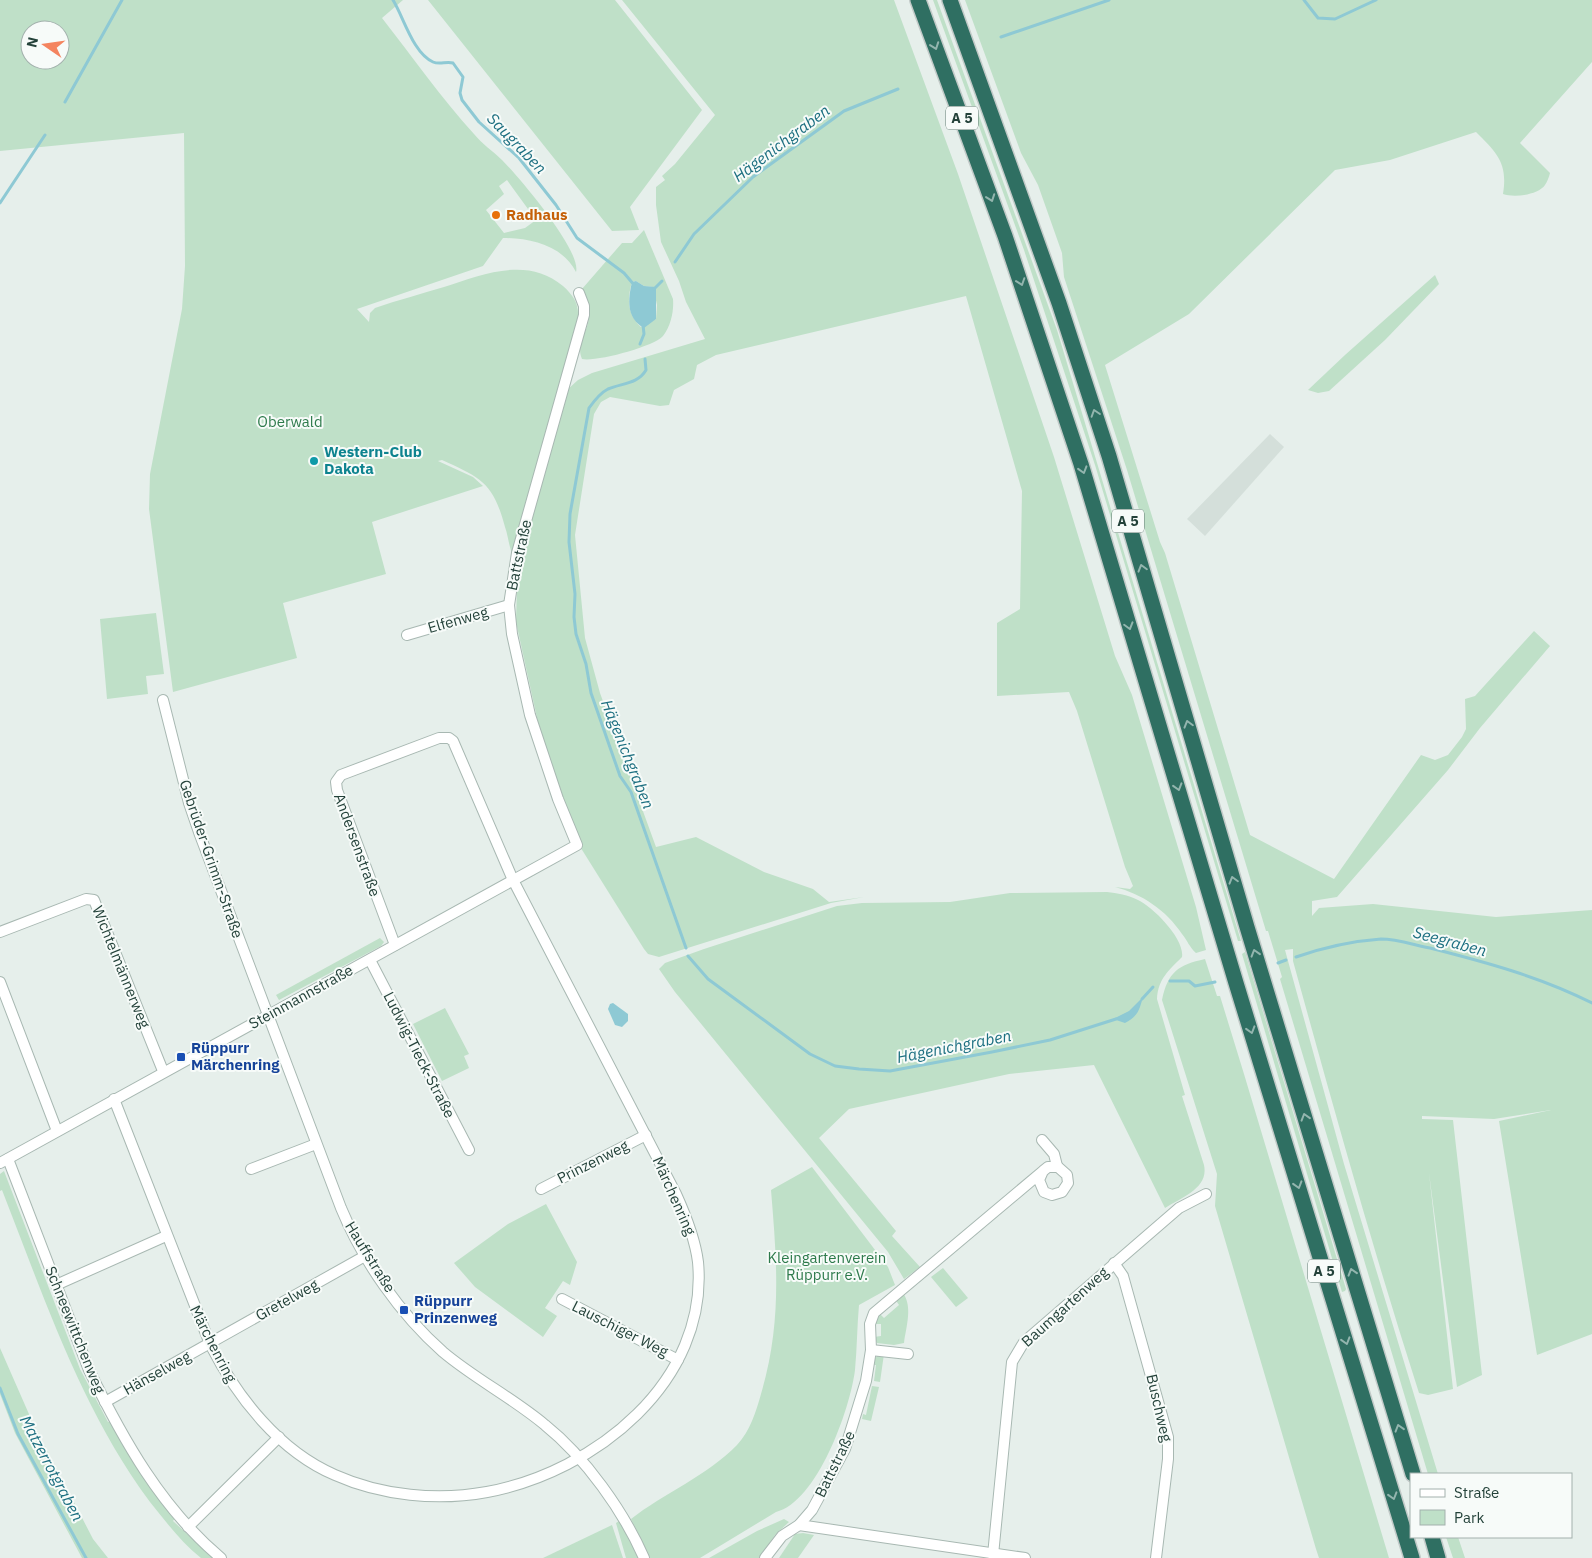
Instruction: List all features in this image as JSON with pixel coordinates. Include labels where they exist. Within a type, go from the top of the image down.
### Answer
[{"type":"highway","name":"A 5","points":[[918,0],[1005,236],[1081,464],[1236,983],[1412,1558]]},
{"type":"highway","name":"A 5","points":[[950,0],[1059,304],[1109,456],[1247,927],[1413,1473]]},
{"type":"highway","points":[[1432,1538],[1438,1558]]},
{"type":"street","name":"Battstraße","points":[[577,846],[558,799],[530,715],[512,634],[509,605],[517,553],[584,315],[584,306],[579,294]]},
{"type":"street","name":"Elfenweg","points":[[408,635],[509,605]]},
{"type":"street","name":"Gebrüder-Grimm-Straße","points":[[163,700],[189,803],[267,1016]]},
{"type":"street","name":"Andersenstraße","points":[[395,945],[337,790],[336,782],[341,775],[439,738],[449,738],[453,741],[513,880]]},
{"type":"street","name":"Steinmannstraße","points":[[4,1161],[577,846]]},
{"type":"street","name":"Märchenring","points":[[114,1100],[166,1236],[210,1344],[222,1368],[239,1393],[279,1437],[306,1458],[336,1476],[380,1488],[426,1496],[466,1495],[505,1488],[536,1478],[579,1458],[632,1419],[660,1388],[678,1360],[691,1328],[696,1304],[698,1275],[696,1250],[686,1215],[513,880]]},
{"type":"street","name":"Wichtelmännerweg","points":[[0,932],[86,899],[94,900],[163,1072]]},
{"type":"street","name":"Ludwig-Tieck-Straße","points":[[370,960],[469,1150]]},
{"type":"street","points":[[0,982],[57,1131]]},
{"type":"street","name":"Hauffstraße","points":[[267,1016],[347,1223],[365,1256],[410,1318],[443,1352],[547,1426],[579,1458],[622,1516],[644,1558]]},
{"type":"street","name":"Prinzenweg","points":[[541,1189],[646,1136]]},
{"type":"street","points":[[1042,1140],[1054,1154],[1057,1166],[1065,1172],[1068,1179],[1067,1187],[1059,1194],[1048,1194],[1041,1188],[1039,1180],[1043,1171],[1048,1167],[1057,1166]]},
{"type":"street","points":[[251,1169],[316,1144]]},
{"type":"street","name":"Schneewittchenweg","points":[[4,1161],[89,1370],[104,1402],[149,1478],[188,1526],[221,1558]]},
{"type":"street","name":"Battstraße","points":[[765,1558],[782,1536],[799,1525],[812,1510],[845,1449],[861,1402],[871,1350],[870,1324],[874,1313],[1043,1171]]},
{"type":"street","name":"Baumgartenweg","points":[[993,1555],[1012,1362],[1016,1354],[1024,1342],[1179,1208],[1206,1194]]},
{"type":"street","points":[[56,1285],[166,1236]]},
{"type":"street","name":"Gretelweg","points":[[210,1344],[365,1256]]},
{"type":"street","name":"Buschweg","points":[[1114,1263],[1123,1276],[1168,1437],[1168,1459],[1156,1558]]},
{"type":"street","name":"Lauschiger Weg","points":[[562,1299],[678,1360]]},
{"type":"street","name":"Hänselweg","points":[[104,1402],[210,1344]]},
{"type":"street","points":[[871,1350],[908,1354]]},
{"type":"street","points":[[188,1526],[279,1437]]},
{"type":"street","points":[[799,1525],[993,1555],[1025,1558]]},
{"type":"shaded area","points":[[1270,434],[1284,447],[1205,536],[1187,519]]},
{"type":"green space","name":"Oberwald","points":[[0,0],[403,0],[382,18],[438,92],[480,141],[502,160],[521,181],[547,214],[569,248],[575,262],[576,272],[563,256],[545,245],[514,238],[503,238],[483,266],[357,309],[369,322],[370,313],[375,308],[474,277],[505,270],[520,270],[535,272],[549,277],[563,286],[577,304],[578,318],[512,553],[496,500],[484,483],[442,460],[438,461],[473,477],[483,486],[372,522],[386,574],[283,603],[297,658],[173,692],[149,509],[150,474],[182,309],[185,266],[184,133],[0,151]],"holes":[[[507,180],[536,220],[525,228],[504,233],[486,210],[504,194],[499,186]]]},
{"type":"green space","points":[[428,0],[615,0],[702,110],[630,207],[639,230],[612,231]]},
{"type":"green space","points":[[622,0],[894,0],[958,174],[1054,457],[1115,656],[1132,695],[1196,907],[1206,950],[1196,953],[1176,925],[1161,910],[1135,894],[1115,887],[1130,889],[1133,886],[1125,867],[1077,711],[1069,692],[997,696],[997,623],[1020,609],[1022,491],[966,296],[716,355],[697,365],[694,379],[674,390],[669,405],[660,406],[610,397],[601,402],[594,414],[575,535],[585,638],[600,693],[656,847],[696,837],[764,872],[813,889],[829,902],[864,897],[831,903],[659,957],[648,954],[644,949],[579,845],[541,736],[516,622],[517,586],[522,557],[567,390],[578,380],[592,373],[705,339],[686,302],[679,281],[661,242],[656,205],[656,187],[665,180],[662,176],[675,164],[715,115]]},
{"type":"green space","points":[[933,0],[937,0],[1057,330],[1241,941],[1238,941],[1095,465],[1024,250]]},
{"type":"green space","points":[[965,0],[1592,0],[1592,62],[1520,143],[1550,173],[1546,184],[1542,188],[1526,195],[1513,196],[1503,194],[1504,174],[1499,159],[1490,146],[1476,132],[1390,160],[1335,170],[1189,314],[1105,365],[1165,553],[1250,835],[1334,879],[1421,755],[1435,760],[1448,755],[1462,737],[1466,729],[1465,699],[1475,696],[1534,631],[1550,646],[1480,728],[1448,770],[1337,897],[1312,901],[1312,916],[1319,908],[1373,904],[1496,917],[1592,910],[1592,1334],[1537,1355],[1499,1121],[1551,1110],[1494,1119],[1422,1116],[1422,1119],[1453,1120],[1482,1375],[1457,1387],[1429,1173],[1453,1389],[1428,1395],[1419,1393],[1338,1124],[1293,961],[1293,949],[1285,950],[1344,1164],[1438,1473],[1428,1473],[1280,979],[1282,977],[1268,931],[1266,931],[1127,470],[1064,277],[1062,253],[1038,185],[1021,153]]},
{"type":"green space","points":[[644,230],[673,299],[673,308],[668,328],[663,336],[637,349],[599,358],[582,359],[580,348],[589,316],[582,289],[622,243],[632,243]],"holes":[[[636,281],[644,286],[653,287],[657,305],[656,319],[641,327],[631,312],[629,294],[632,282]]]},
{"type":"green space","points":[[1435,275],[1439,284],[1385,340],[1329,391],[1318,393],[1308,390],[1345,355]]},
{"type":"green space","points":[[156,613],[164,674],[146,676],[148,694],[107,699],[100,619]]},
{"type":"green space","points":[[1107,892],[1134,898],[1152,909],[1167,924],[1182,950],[1182,957],[1162,980],[1157,999],[1185,1095],[1182,1096],[1204,1165],[1202,1180],[1193,1191],[1165,1208],[1094,1065],[1009,1074],[849,1109],[819,1138],[896,1231],[892,1236],[920,1267],[904,1279],[888,1252],[675,992],[659,969],[665,963],[704,949],[837,906],[862,903],[950,902],[1010,893]]},
{"type":"green space","points":[[380,938],[384,942],[381,946],[279,1000],[276,995]]},
{"type":"green space","points":[[1245,952],[1346,1289],[1342,1292],[1242,954]]},
{"type":"green space","points":[[1205,959],[1217,996],[1220,996],[1244,1074],[1389,1558],[1319,1558],[1316,1549],[1215,1206],[1217,1174],[1162,1000],[1167,983],[1176,971],[1188,964]]},
{"type":"green space","points":[[445,1008],[469,1054],[464,1056],[469,1068],[442,1081],[413,1024]]},
{"type":"green space","name":"Kleingartenverein Rüppurr e.V.","points":[[812,1167],[888,1267],[895,1285],[859,1305],[855,1370],[839,1430],[818,1473],[805,1491],[791,1505],[776,1512],[700,1558],[650,1558],[631,1519],[713,1466],[742,1440],[752,1421],[768,1368],[775,1317],[776,1267],[771,1190]]},
{"type":"green space","points":[[4,1171],[80,1369],[108,1422],[111,1421],[175,1518],[173,1521],[213,1558],[201,1558],[168,1525],[126,1466],[104,1429],[66,1351],[2,1190],[0,1191],[0,1174]]},
{"type":"green space","points":[[546,1204],[577,1262],[570,1285],[563,1281],[545,1308],[557,1316],[543,1337],[475,1287],[454,1263],[508,1224]]},
{"type":"green space","points":[[943,1268],[968,1298],[956,1307],[931,1277]]},
{"type":"green space","points":[[903,1293],[908,1304],[904,1343],[894,1345],[877,1343],[874,1337],[881,1336],[881,1324],[874,1324],[879,1313],[884,1318],[899,1305],[895,1299]]},
{"type":"green space","points":[[0,1348],[32,1421],[93,1539],[108,1558],[82,1558],[15,1433],[0,1394]]},
{"type":"green space","points":[[884,1354],[880,1382],[874,1381],[876,1365],[873,1365],[874,1360]]},
{"type":"green space","points":[[872,1386],[879,1387],[871,1421],[862,1419],[863,1414],[866,1415]]},
{"type":"green space","points":[[784,1519],[789,1522],[775,1535],[759,1558],[709,1558],[757,1531]]},
{"type":"green space","points":[[619,1521],[639,1558],[626,1558],[616,1523]]},
{"type":"green space","points":[[612,1525],[623,1558],[543,1558]]},
{"type":"green space","points":[[795,1534],[814,1535],[798,1558],[779,1558]]},
{"type":"green space","points":[[1446,1538],[1458,1538],[1465,1558],[1453,1558]]},
{"type":"water","points":[[636,281],[644,286],[656,287],[656,319],[644,328],[638,324],[631,314],[629,301],[632,282]]},
{"type":"water","points":[[1143,997],[1133,1018],[1125,1023],[1113,1019],[1129,1011]]},
{"type":"water","points":[[613,1003],[628,1014],[628,1021],[622,1027],[615,1025],[608,1009],[610,1004]]},
{"type":"waterway","name":"Matzerrotgraben","points":[[65,102],[122,0]]},
{"type":"waterway","name":"Saugraben","points":[[393,0],[414,43],[420,51],[433,62],[453,63],[463,77],[460,93],[462,100],[479,122],[519,158],[556,205],[577,238],[624,273],[635,286]]},
{"type":"waterway","name":"Hägenichgraben","points":[[1001,37],[1109,0]]},
{"type":"waterway","points":[[1304,0],[1318,18],[1335,19],[1376,0]]},
{"type":"waterway","name":"Hägenichgraben","points":[[675,262],[694,234],[753,177],[844,111],[898,89]]},
{"type":"waterway","name":"Matzerrotgraben","points":[[0,203],[45,135]]},
{"type":"waterway","points":[[654,289],[662,281]]},
{"type":"waterway","points":[[640,344],[644,334],[643,325]]},
{"type":"waterway","name":"Hägenichgraben","points":[[645,359],[646,370],[643,375],[634,381],[605,391],[597,397],[589,408],[570,514],[569,542],[575,594],[574,617],[576,634],[586,664],[591,693],[620,776],[631,792],[686,948]]},
{"type":"waterway","name":"Seegraben","points":[[1296,957],[1349,943],[1381,939],[1393,940],[1451,953],[1512,971],[1553,985],[1592,1003]]},
{"type":"waterway","name":"Hägenichgraben","points":[[688,956],[708,979],[810,1054],[835,1066],[890,1071],[1050,1040],[1116,1019]]},
{"type":"waterway","points":[[1278,963],[1286,960]]},
{"type":"waterway","points":[[1170,981],[1189,981],[1195,986],[1215,982]]},
{"type":"waterway","name":"Hägenichgraben","points":[[1142,999],[1153,987]]},
{"type":"waterway","name":"Matzerrotgraben","points":[[0,1388],[18,1434],[86,1558]]},
{"type":"place","name":"Radhaus","points":[[496,215]]},
{"type":"place","name":"Western-Club Dakota","points":[[314,461]]},
{"type":"place","name":"Rüppurr Märchenring","points":[[181,1057]]},
{"type":"place","name":"Rüppurr Prinzenweg","points":[[404,1310]]}]
